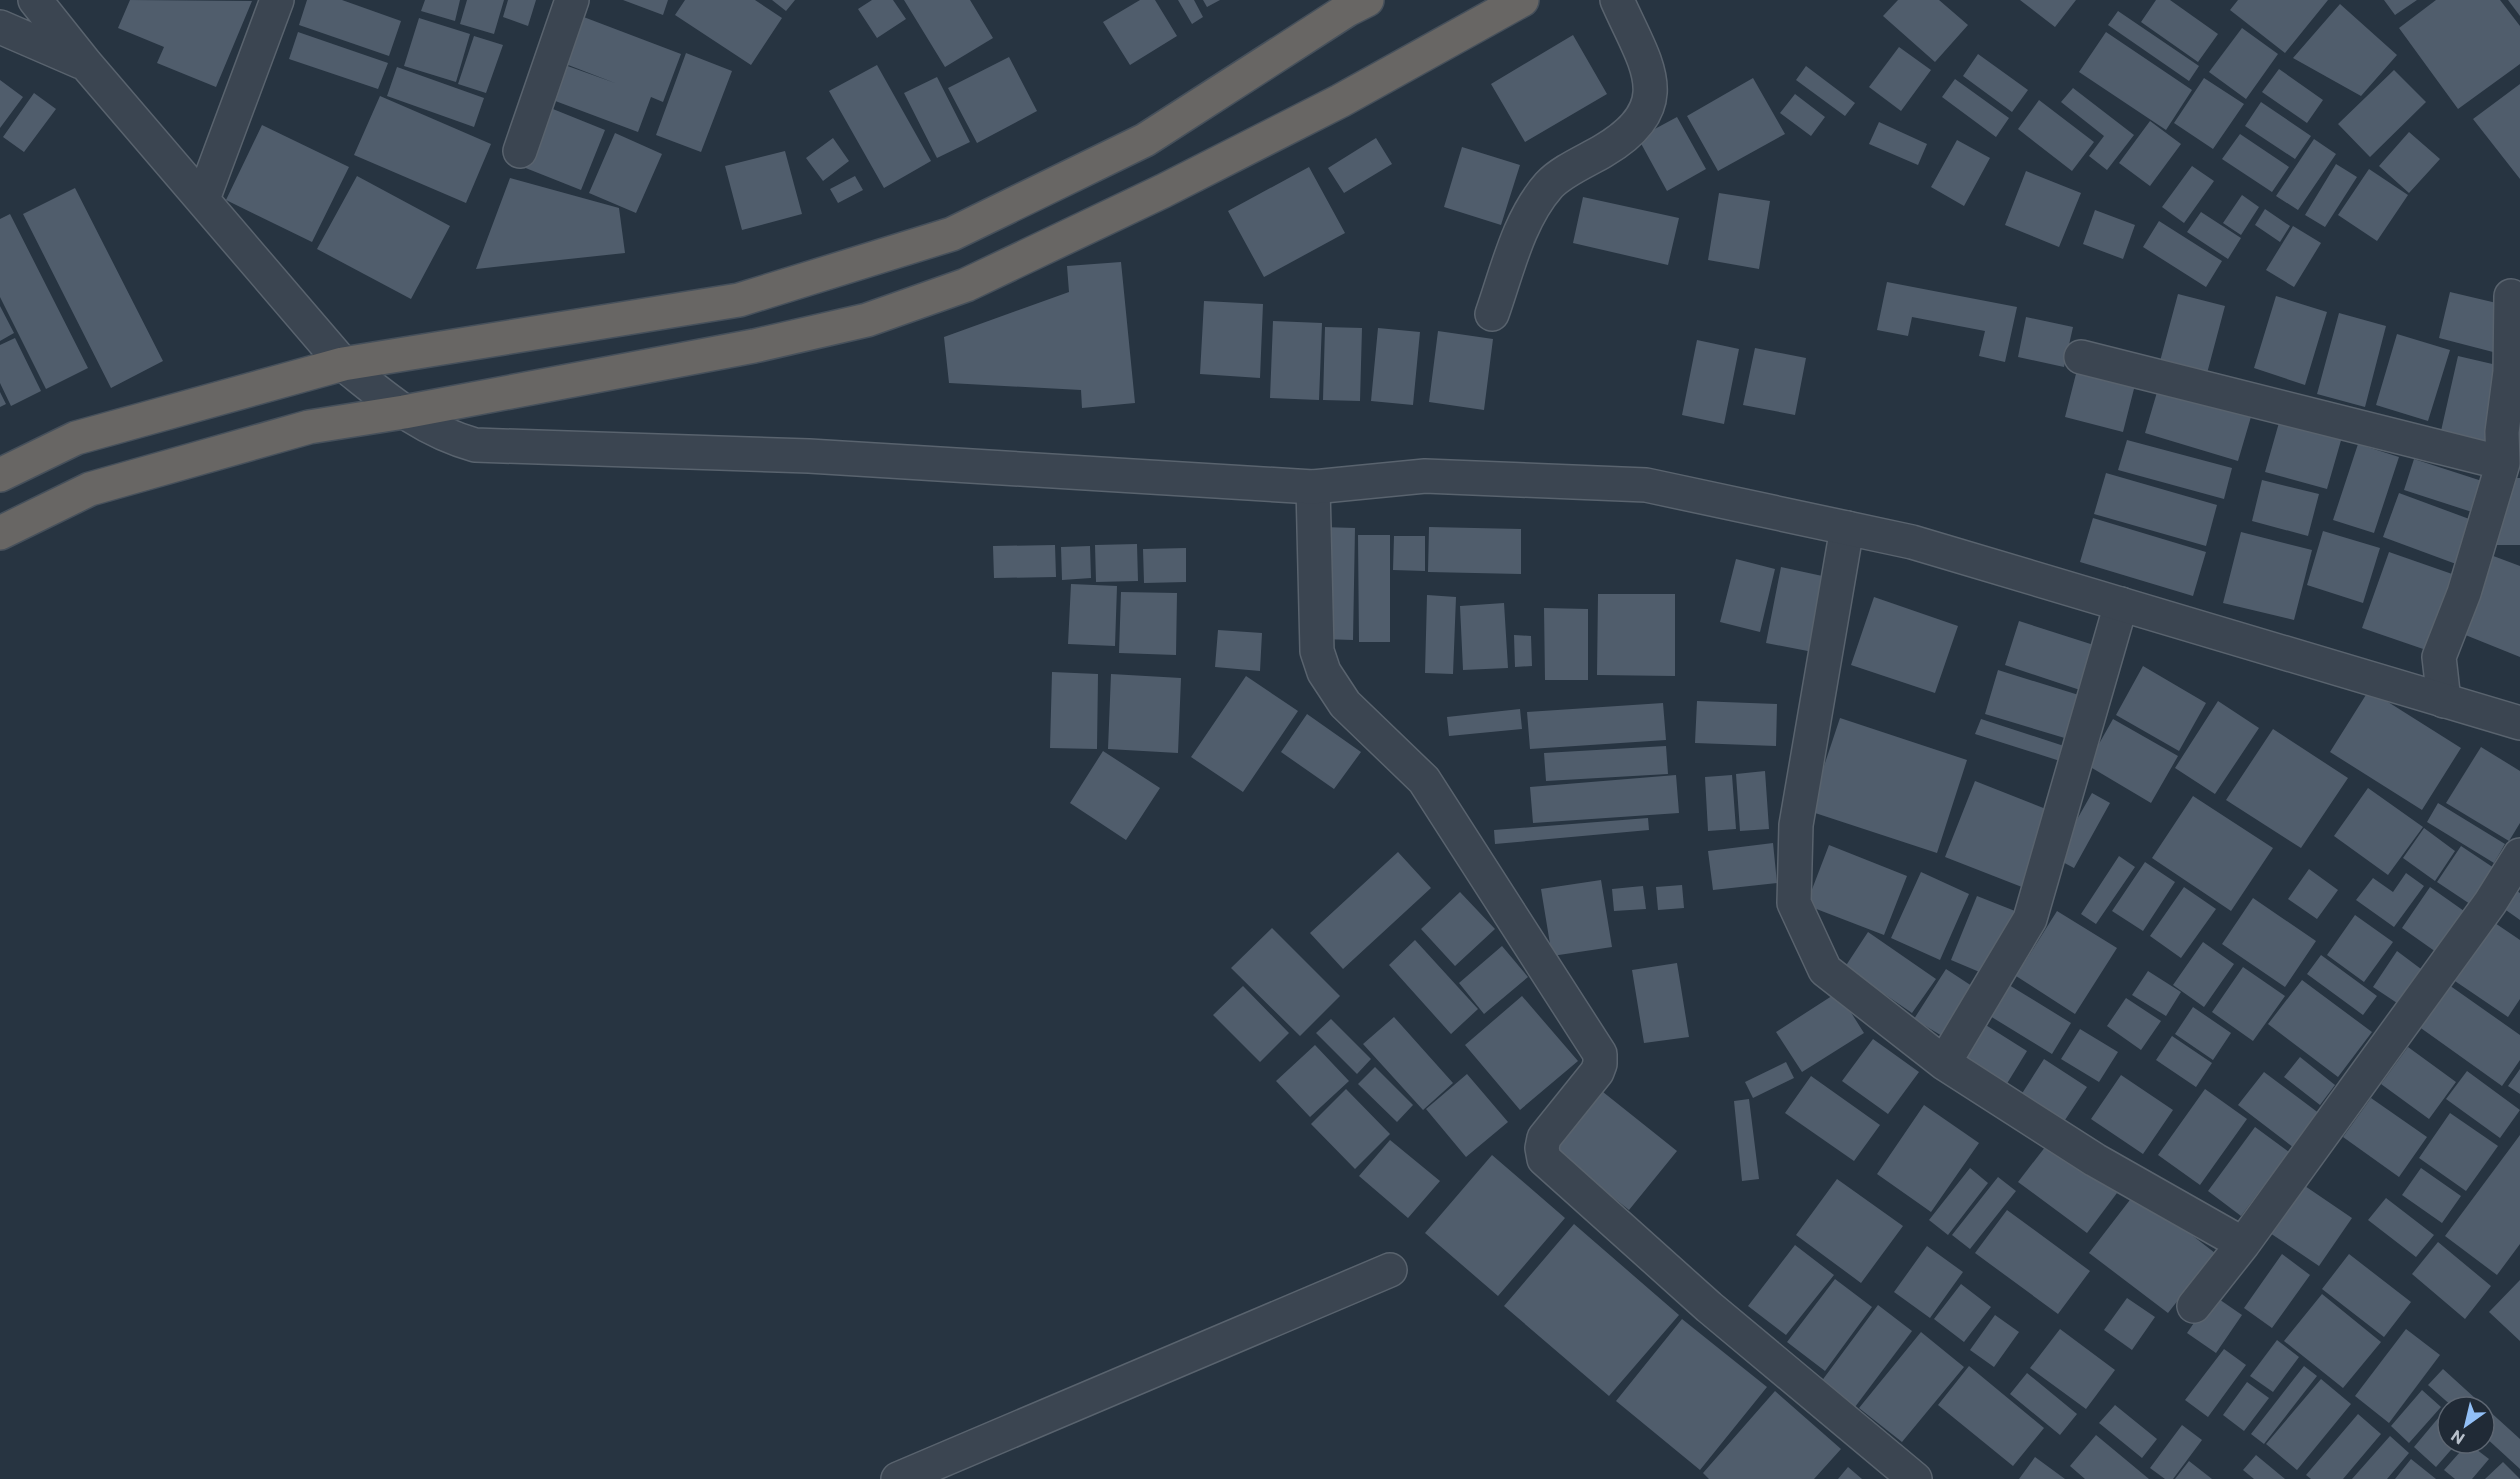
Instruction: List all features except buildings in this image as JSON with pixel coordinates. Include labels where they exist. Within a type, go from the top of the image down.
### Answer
[{"type":"highway","points":[[0,533],[90,489],[309,427],[404,412],[754,346],[867,320],[966,285],[1163,191],[1340,101],[1522,0]]},
{"type":"highway","points":[[0,475],[76,438],[343,364],[740,300],[952,234],[1145,140],[1352,3]]},
{"type":"street","points":[[35,0],[86,64],[343,364],[404,412],[446,437],[475,445],[809,456],[1313,488],[1425,476],[1646,484],[1912,542],[2520,723]]},
{"type":"street","points":[[203,199],[277,0]]},
{"type":"street","points":[[520,151],[572,0]]},
{"type":"street","points":[[1492,315],[1518,240],[1550,185],[1616,143],[1638,124],[1648,108],[1651,78],[1617,0]]},
{"type":"street","points":[[0,27],[86,64]]},
{"type":"street","points":[[2444,701],[2439,657],[2464,593],[2503,463],[2502,432],[2510,372],[2511,296]]},
{"type":"street","points":[[2080,357],[2503,463]]},
{"type":"street","points":[[1313,488],[1317,651],[1324,672],[1345,704],[1424,780],[1600,1054],[1597,1072],[1544,1138],[1542,1148],[1544,1159],[1709,1307],[1915,1479]]},
{"type":"street","points":[[1847,528],[1796,825],[1794,903],[1825,970],[1944,1063],[2095,1160],[2243,1244]]},
{"type":"street","points":[[1944,1063],[2030,919],[2121,604]]},
{"type":"street","points":[[2194,1306],[2243,1244],[2490,903],[2520,855]]},
{"type":"street","points":[[898,1479],[1390,1269]]}]
